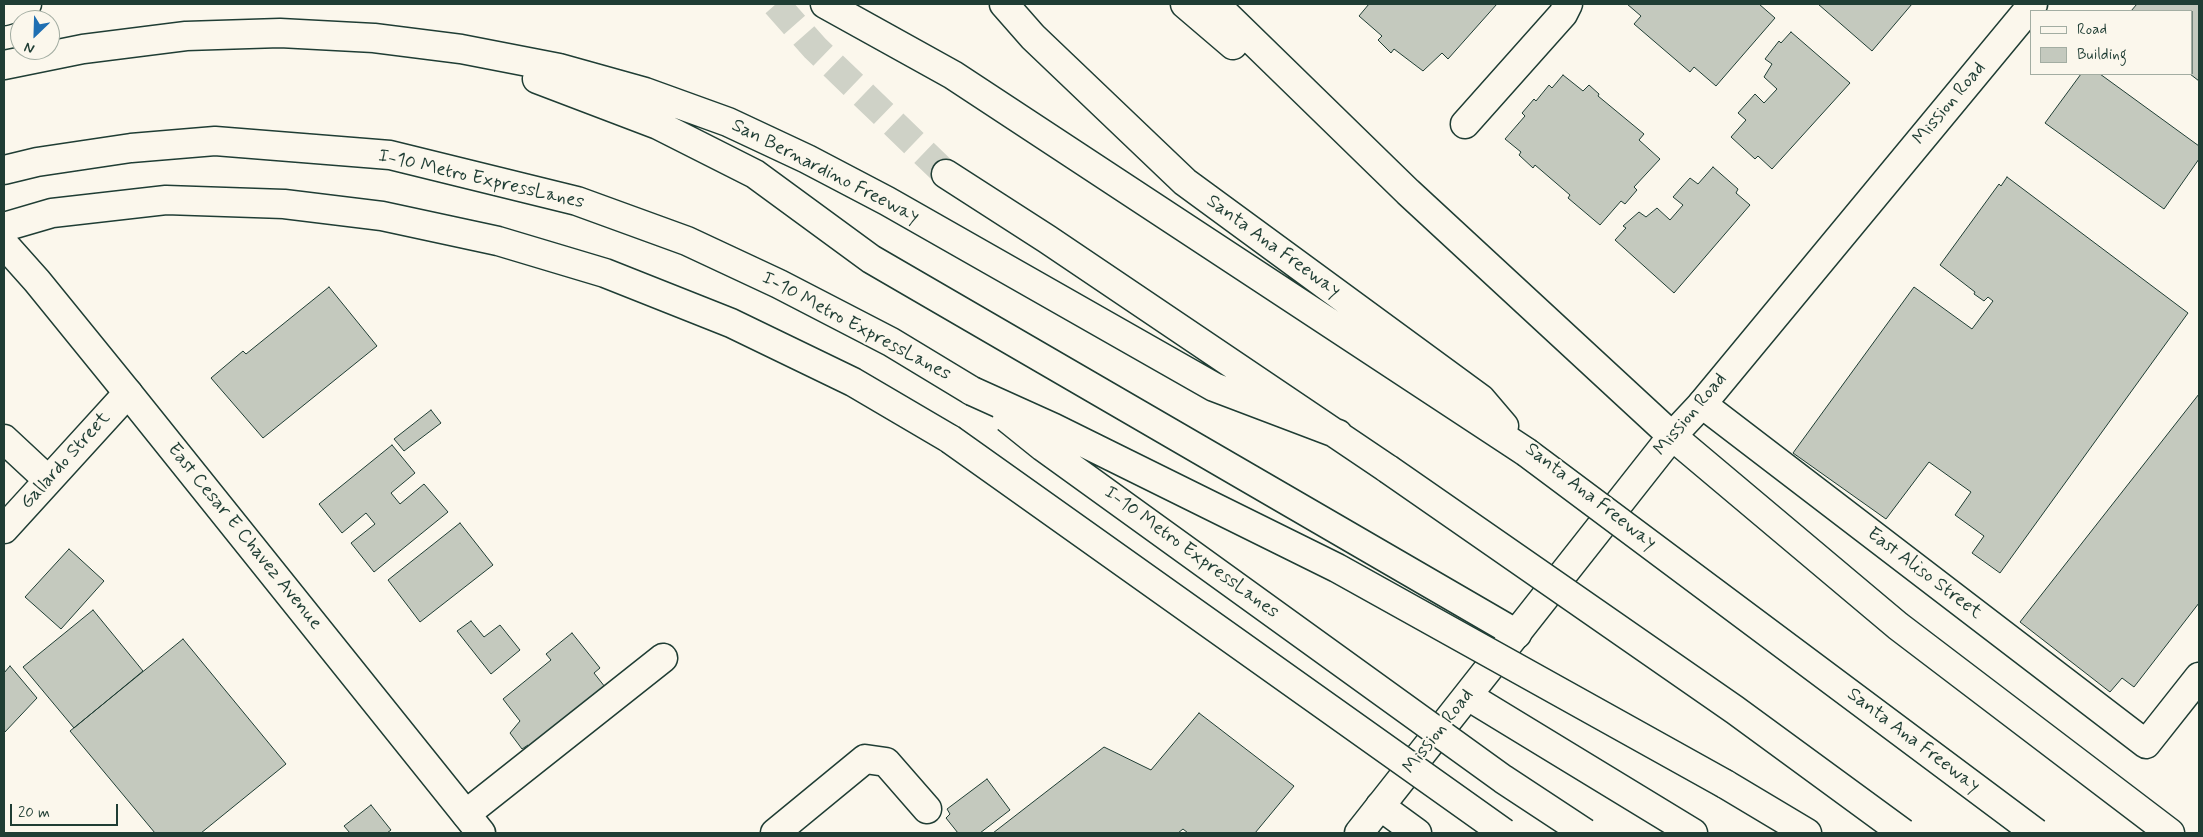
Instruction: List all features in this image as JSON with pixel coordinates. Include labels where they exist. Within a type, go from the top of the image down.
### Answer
[{"type":"main road","points":[[4,11],[27,4]]},
{"type":"main road","points":[[825,4],[953,75],[1526,452]]},
{"type":"main road","name":"Santa Ana Freeway","points":[[1004,4],[1033,37],[1185,182],[1481,399],[1526,452],[2036,833]]},
{"type":"main road","points":[[1185,4],[1408,192]]},
{"type":"main road","points":[[1215,4],[1408,192],[1672,436],[1898,626],[2170,833]]},
{"type":"main road","points":[[1465,124],[1563,14],[1568,4]]},
{"type":"main road","name":"Mission Road","points":[[1359,833],[1672,436],[1702,404],[2033,4]]},
{"type":"main road","name":"San Bernardino Freeway","points":[[4,65],[83,49],[186,36],[280,33],[374,38],[461,49],[558,68],[626,86],[728,122],[807,158],[887,201],[1214,387],[1338,434]]},
{"type":"main road","points":[[461,49],[658,125],[755,174],[871,259],[1517,634]]},
{"type":"main road","name":"I-10 Metro ExpressLanes","points":[[4,170],[37,162],[131,148],[216,141],[390,155],[577,201],[687,240],[779,284],[891,342],[972,391],[1075,470],[1503,779],[1585,833]]},
{"type":"main road","points":[[946,174],[1055,244],[1338,434],[1734,710],[1904,833]]},
{"type":"main road","points":[[4,227],[52,213],[166,200],[284,204],[382,216],[498,241],[605,273],[731,323],[853,382],[950,439],[1504,833]]},
{"type":"main road","name":"East Cesar E Chavez Avenue","points":[[4,244],[37,281],[128,393],[474,824]]},
{"type":"main road","points":[[972,391],[1054,428],[1337,568],[1725,784],[1807,833]]},
{"type":"main road","name":"Gallardo Street","points":[[4,529],[128,393]]},
{"type":"main road","name":"East Aliso Street","points":[[1702,404],[2146,744],[2199,677]]},
{"type":"main road","points":[[4,439],[48,480]]},
{"type":"main road","points":[[474,824],[663,658]]},
{"type":"main road","points":[[1468,696],[1693,833]]},
{"type":"main road","points":[[775,833],[865,759],[886,762],[927,809]]},
{"type":"main road","points":[[1380,806],[1417,833]]},
{"type":"building","points":[[1369,4],[1497,4],[1448,59],[1442,53],[1423,71],[1394,49],[1391,53],[1378,40],[1382,36],[1359,16]]},
{"type":"building","points":[[1627,4],[1759,4],[1775,18],[1716,86],[1694,67],[1690,72],[1634,24],[1641,16]]},
{"type":"building","points":[[1818,4],[1912,4],[1872,51]]},
{"type":"building","points":[[2137,4],[2199,4],[2199,81],[2191,75],[2193,75],[2193,10],[2132,10]]},
{"type":"building","points":[[1791,32],[1850,83],[1772,169],[1758,156],[1755,159],[1731,137],[1746,120],[1738,113],[1755,94],[1764,103],[1777,89],[1764,77],[1772,64],[1765,59],[1779,41],[1781,43]]},
{"type":"building","points":[[1563,75],[1583,91],[1589,85],[1599,94],[1598,96],[1644,134],[1639,140],[1660,159],[1634,187],[1637,190],[1625,204],[1621,201],[1600,225],[1568,198],[1570,195],[1535,165],[1533,168],[1519,155],[1521,152],[1505,139],[1525,116],[1522,113],[1534,99],[1536,101],[1549,85],[1552,88]]},
{"type":"building","points":[[2080,75],[2101,75],[2199,146],[2199,159],[2164,209],[2045,123]]},
{"type":"building","points":[[1713,167],[1738,189],[1736,193],[1750,205],[1674,293],[1615,240],[1626,228],[1623,226],[1639,212],[1646,217],[1657,208],[1670,220],[1683,205],[1673,197],[1690,178],[1698,184]]},
{"type":"building","points":[[2007,177],[2188,313],[2000,573],[1972,553],[1984,536],[1955,515],[1971,492],[1929,462],[1886,519],[1793,453],[1914,287],[1972,329],[1993,301],[1988,297],[1984,301],[1940,265],[1999,184],[2001,186]]},
{"type":"building","points":[[329,287],[377,346],[263,438],[211,378],[243,351],[246,354]]},
{"type":"building","points":[[2199,394],[2199,603],[2134,687],[2122,678],[2110,692],[2020,622]]},
{"type":"building","points":[[431,410],[441,423],[404,451],[394,439]]},
{"type":"building","points":[[392,445],[415,473],[391,493],[400,504],[424,484],[448,512],[374,572],[351,543],[375,524],[366,513],[342,533],[319,504]]},
{"type":"building","points":[[460,523],[493,565],[420,622],[388,580]]},
{"type":"building","points":[[69,549],[104,581],[61,629],[25,597]]},
{"type":"building","points":[[93,610],[143,671],[74,728],[23,667]]},
{"type":"building","points":[[471,621],[484,637],[500,625],[520,650],[491,674],[457,631]]},
{"type":"building","points":[[572,633],[600,668],[594,673],[605,687],[529,747],[528,745],[522,749],[510,733],[520,721],[503,699],[551,660],[546,654]]},
{"type":"building","points":[[183,639],[286,764],[201,833],[155,833],[70,731]]},
{"type":"building","points":[[10,666],[37,698],[4,733],[4,673]]},
{"type":"building","points":[[1199,713],[1294,786],[1255,833],[1188,833],[1183,829],[1178,833],[993,833],[1104,747],[1151,770]]},
{"type":"building","points":[[987,779],[1010,810],[980,833],[958,833],[946,818],[950,814],[947,809]]},
{"type":"building","points":[[371,805],[391,830],[387,833],[350,833],[344,826]]},
{"type":"tunnel","points":[[776,4],[815,48],[946,174]]}]
